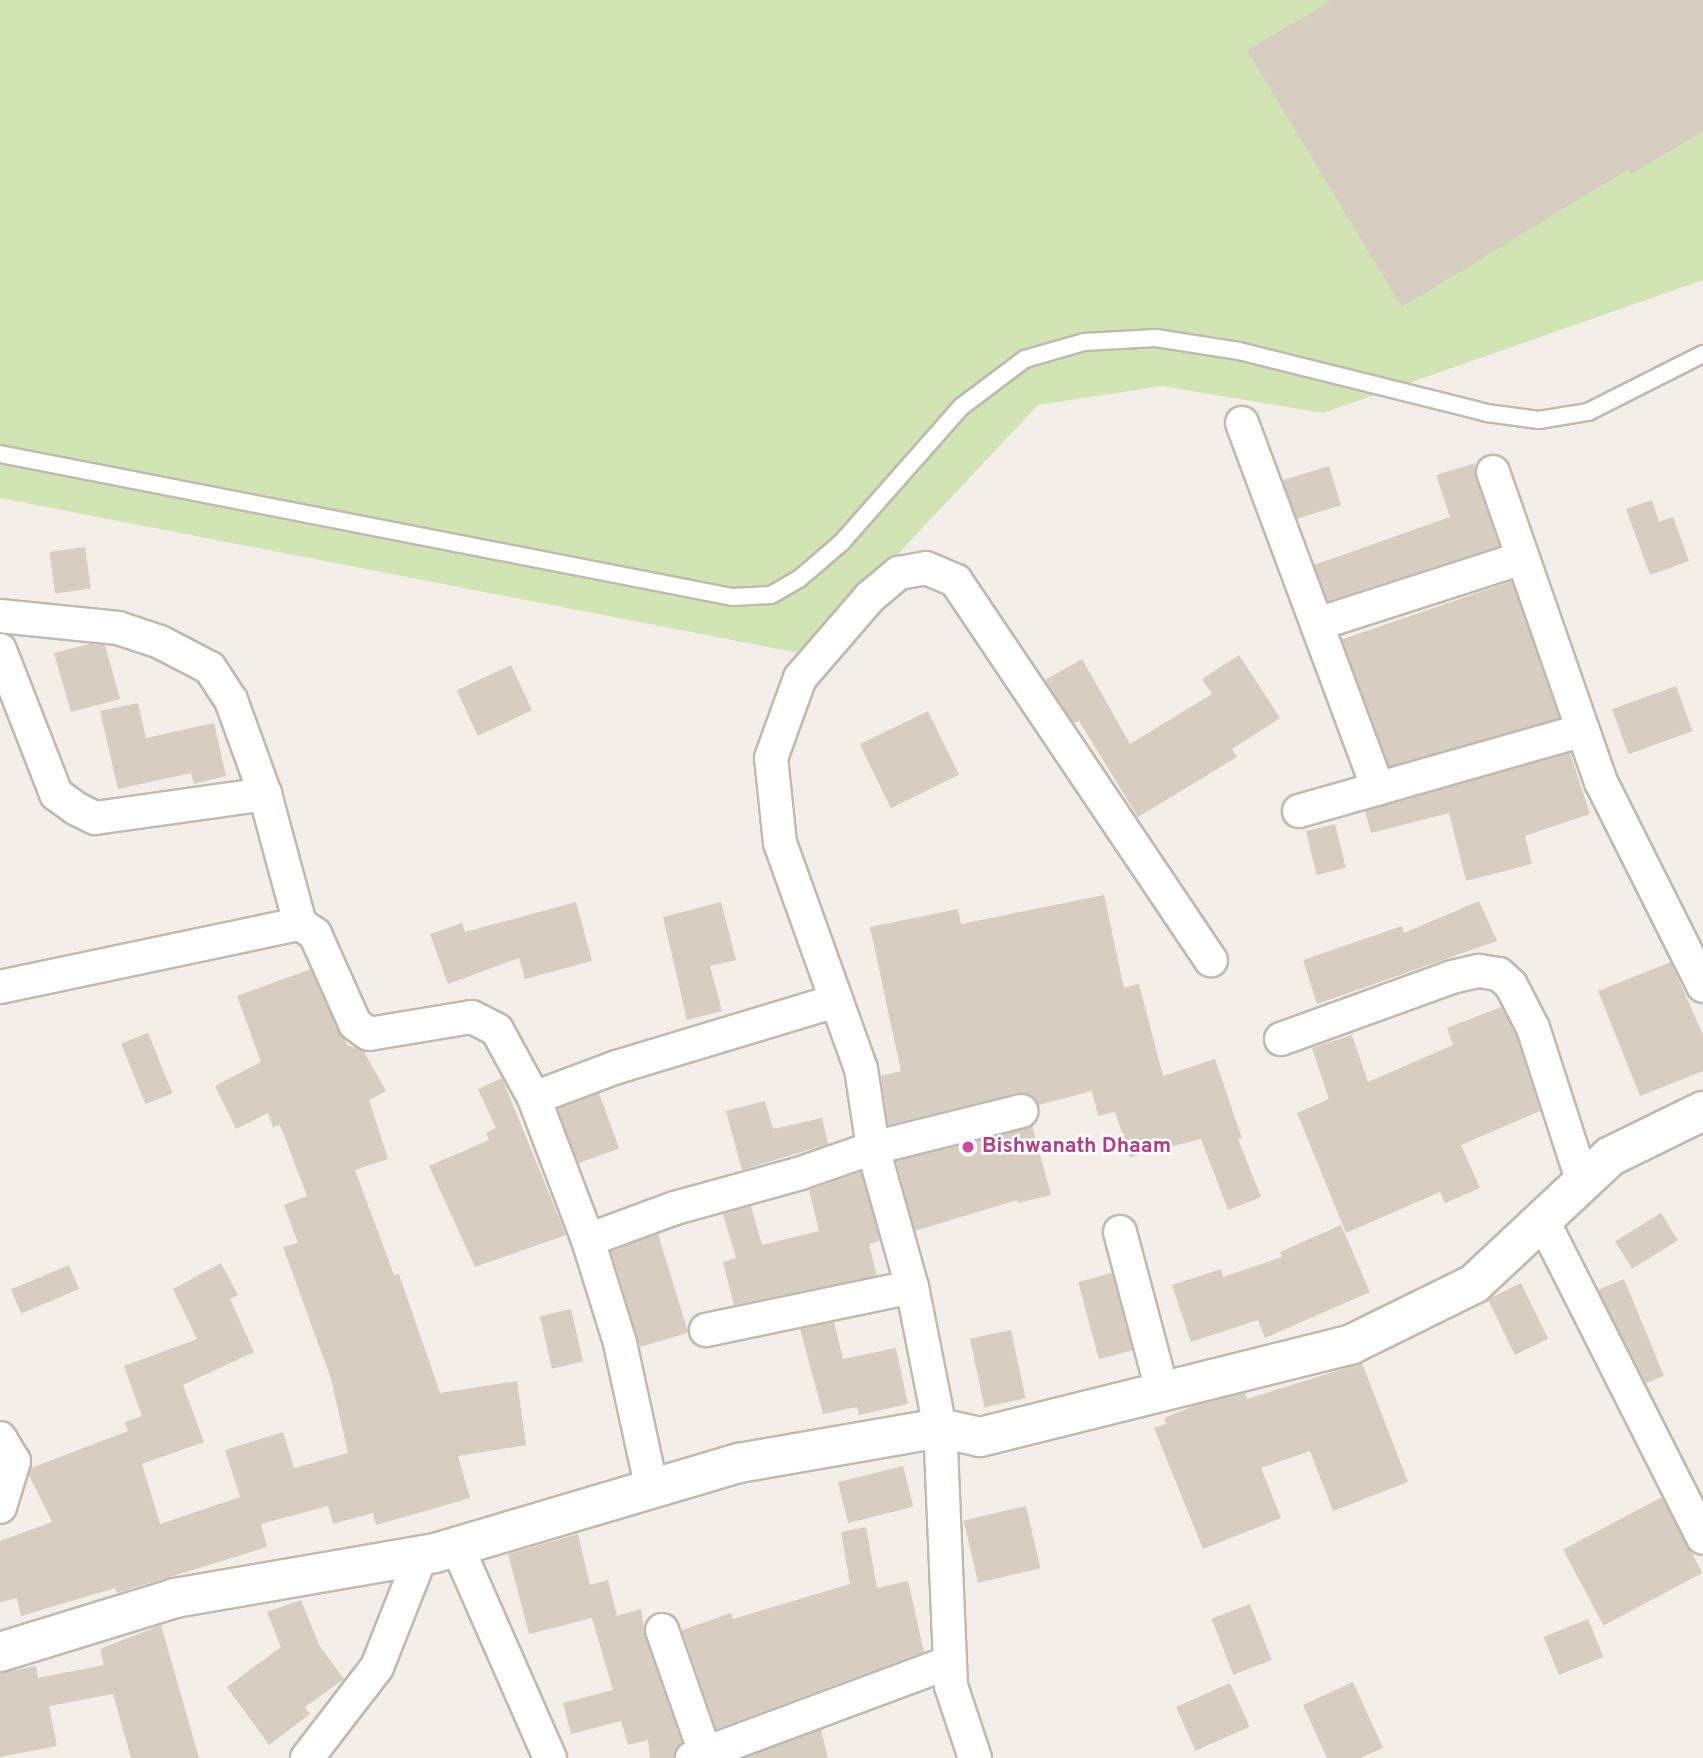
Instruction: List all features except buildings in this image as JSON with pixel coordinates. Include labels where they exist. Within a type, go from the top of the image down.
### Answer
[{"type":"street","points":[[1242,423],[1378,788]]},
{"type":"street","points":[[1493,472],[1607,794],[1703,986]]},
{"type":"street","points":[[1317,624],[1523,558]]},
{"type":"street","points":[[975,1758],[951,1686],[940,1428],[912,1287],[873,1148],[861,1069],[780,843],[771,758],[800,678],[870,597],[899,573],[926,568],[957,581],[1212,960]]},
{"type":"street","points":[[0,616],[118,628],[160,642],[211,668],[231,700],[265,793],[300,924],[315,934],[355,1024],[369,1034],[472,1017],[497,1030],[534,1098],[588,1240],[620,1343],[652,1490]]},
{"type":"street","points":[[0,650],[56,794],[77,809],[95,818],[265,793]]},
{"type":"street","points":[[1299,811],[1583,730]]},
{"type":"street","points":[[0,988],[300,924]]},
{"type":"street","points":[[1281,1039],[1452,977],[1479,971],[1499,974],[1511,985],[1533,1028],[1583,1182]]},
{"type":"street","points":[[534,1098],[617,1067],[836,1001]]},
{"type":"street","points":[[588,1240],[675,1208],[798,1174],[873,1148],[1021,1111]]},
{"type":"street","points":[[0,1652],[175,1598],[421,1556],[740,1464],[940,1428],[980,1437],[1164,1394],[1352,1343],[1474,1283],[1611,1156],[1703,1111]]},
{"type":"street","points":[[1542,1219],[1703,1538]]},
{"type":"street","points":[[1120,1232],[1164,1394]]},
{"type":"street","points":[[706,1330],[912,1287]]},
{"type":"street","points":[[0,1438],[14,1461],[0,1507]]},
{"type":"street","points":[[456,1544],[550,1758]]},
{"type":"street","points":[[307,1758],[377,1667],[421,1556]]},
{"type":"street","points":[[662,1630],[699,1756],[950,1662]]},
{"type":"lane","points":[[0,454],[732,597],[771,595],[799,579],[842,542],[961,407],[1025,359],[1084,342],[1156,338],[1239,351],[1487,413],[1539,420],[1588,412],[1703,354]]},
{"type":"green space","points":[[0,0],[1703,0],[1703,280],[1323,413],[1162,386],[1038,405],[804,654],[0,498]]},
{"type":"place","name":"Bishwanath Dhaam","points":[[968,1147]]}]
